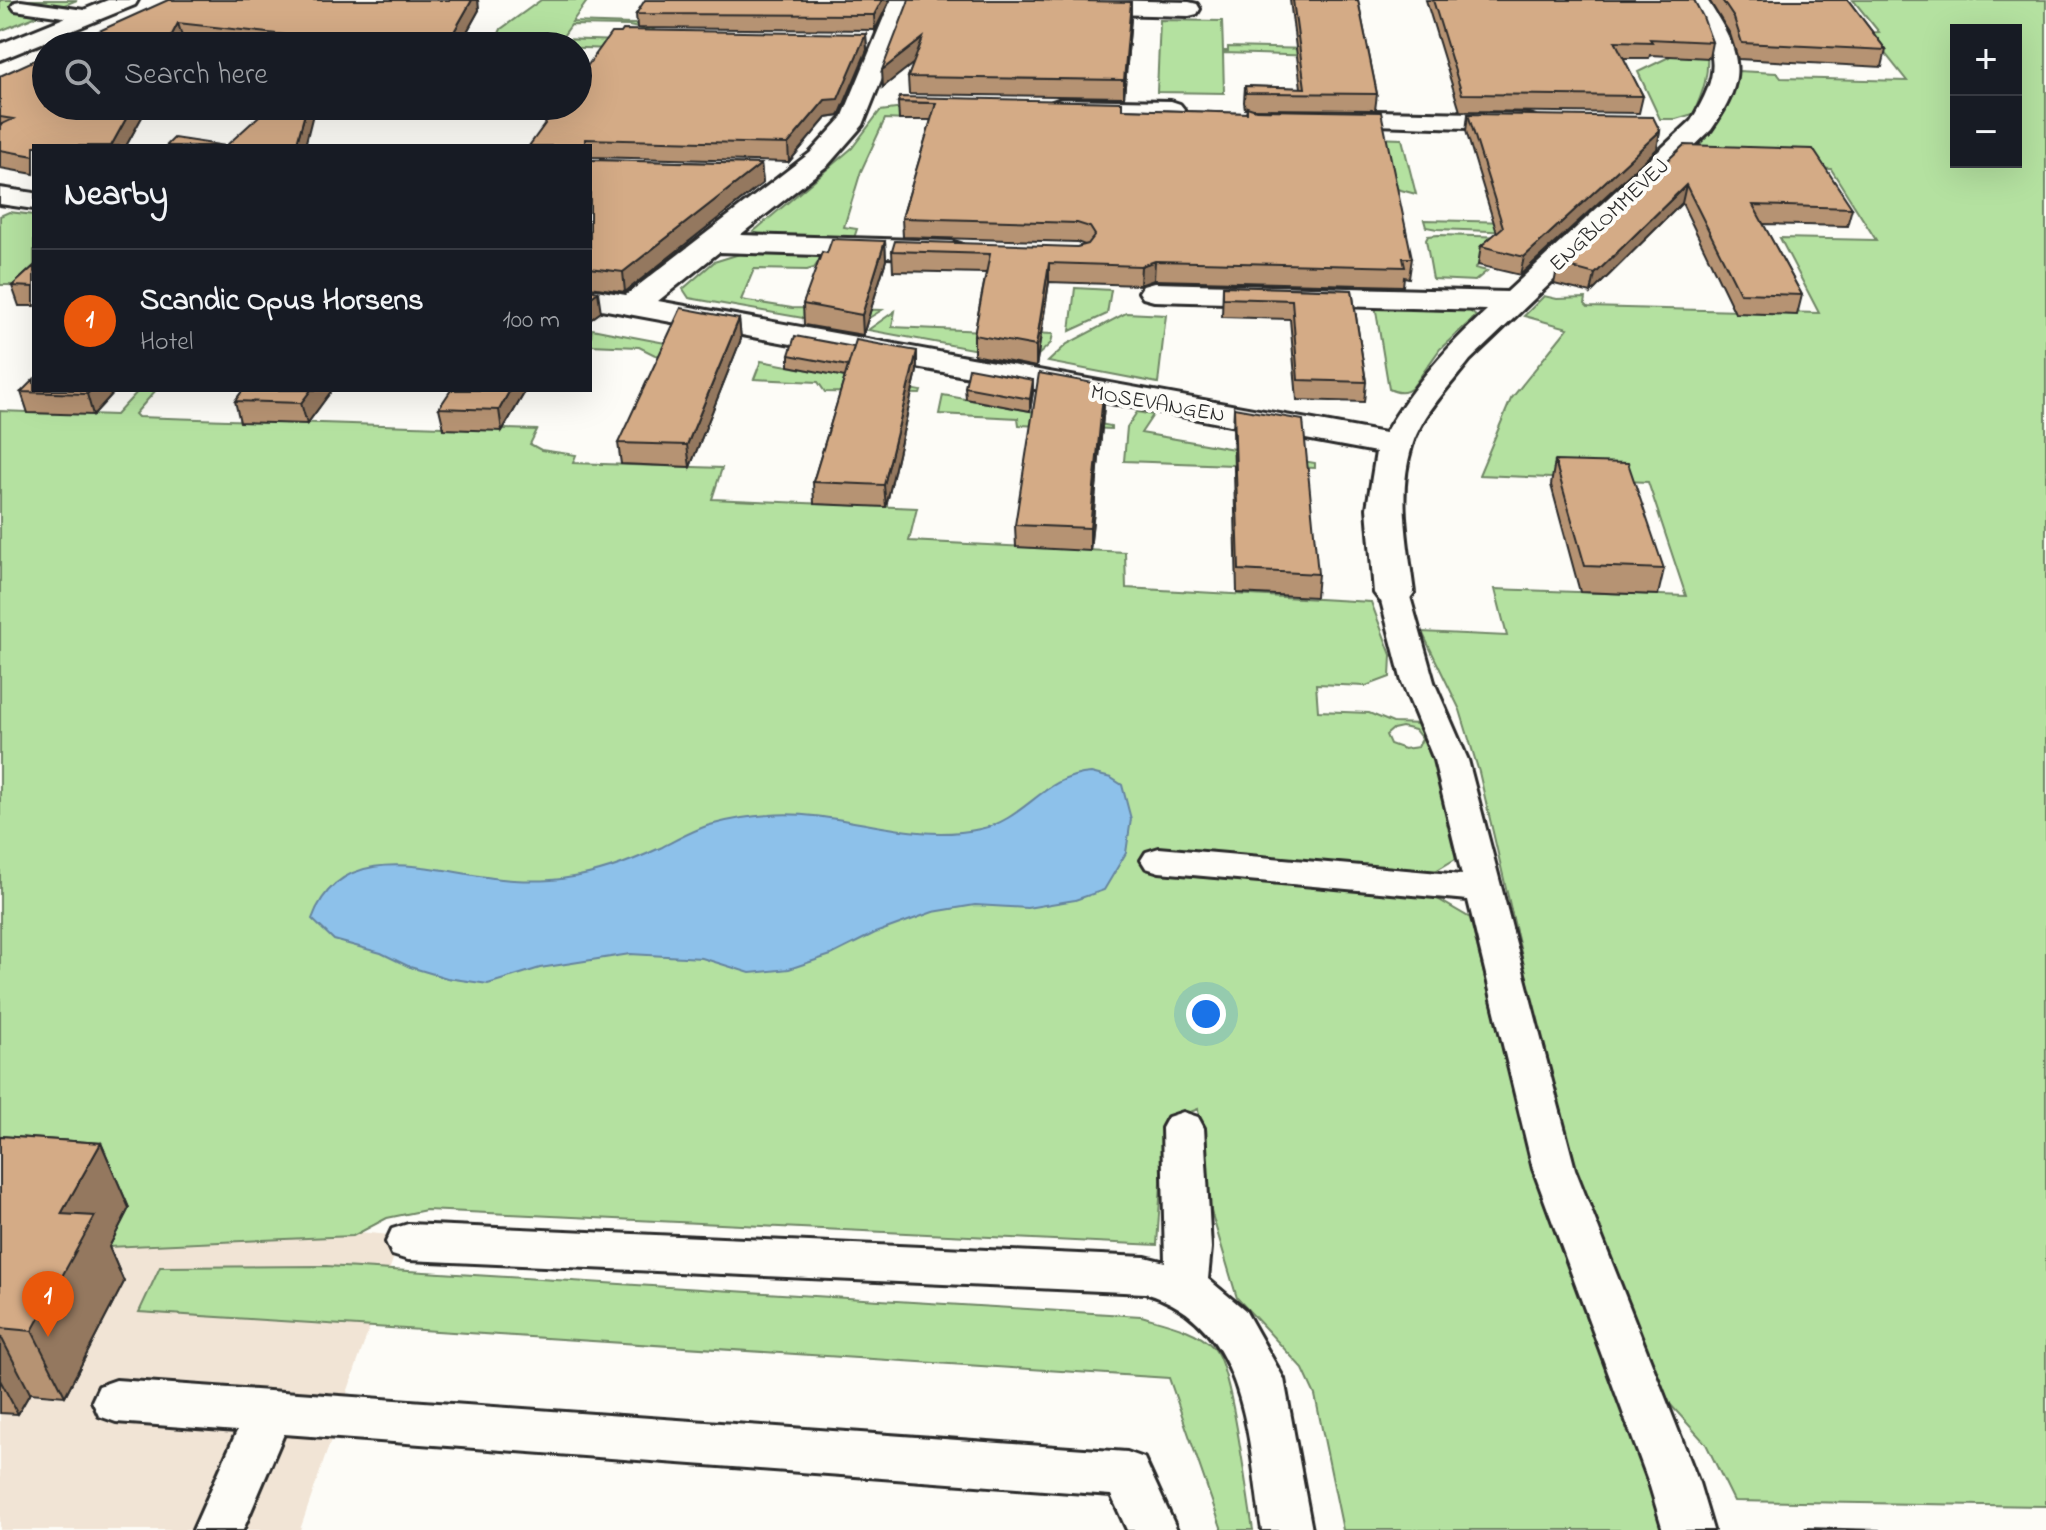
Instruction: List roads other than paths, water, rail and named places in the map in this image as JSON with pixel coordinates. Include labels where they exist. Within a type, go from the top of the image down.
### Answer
[{"type":"street","points":[[52,32],[127,0]]},
{"type":"street","name":"ENGBLOMMEVEJ","points":[[1394,593],[1385,508],[1395,445],[1421,400],[1459,353],[1687,125],[1724,84],[1723,54],[1714,29],[1696,0]]},
{"type":"street","points":[[632,306],[803,173],[854,120],[886,40],[907,2]]},
{"type":"street","points":[[1052,6],[1189,9]]},
{"type":"street","points":[[0,53],[32,40]]},
{"type":"street","points":[[857,40],[886,40]]},
{"type":"street","points":[[863,103],[895,103]]},
{"type":"street","points":[[1035,106],[1171,109]]},
{"type":"street","points":[[1296,117],[1553,122]]},
{"type":"street","points":[[758,171],[803,173]]},
{"type":"street","points":[[0,196],[32,201]]},
{"type":"street","points":[[714,243],[974,251]]},
{"type":"street","points":[[1154,292],[1513,301]]},
{"type":"street","name":"MOSEVANGEN","points":[[592,298],[1395,445]]},
{"type":"lane","points":[[0,14],[28,3],[91,16]]},
{"type":"lane","points":[[1394,593],[1418,682],[1451,760],[1481,889],[1554,1169],[1674,1483],[1688,1530]]},
{"type":"lane","points":[[1159,860],[1481,889]]},
{"type":"lane","points":[[1183,1128],[1189,1248],[1184,1286]]},
{"type":"lane","points":[[408,1242],[1145,1275],[1184,1286],[1229,1324],[1260,1379],[1287,1530]]},
{"type":"lane","points":[[116,1401],[1127,1474],[1152,1530]]},
{"type":"lane","points":[[218,1530],[269,1412]]},
{"type":"water","points":[[1091,773],[1111,778],[1122,785],[1131,819],[1126,853],[1104,890],[1075,900],[1027,908],[975,905],[933,912],[875,933],[831,955],[789,969],[750,973],[702,958],[630,954],[540,968],[488,984],[447,978],[410,967],[381,953],[334,940],[312,919],[327,892],[348,875],[373,867],[400,865],[513,880],[560,879],[626,862],[710,825],[769,815],[822,817],[901,830],[954,833],[996,824],[1060,782]]},
{"type":"place","name":"Scandic Opus Horsens","points":[[48,1337]]}]
